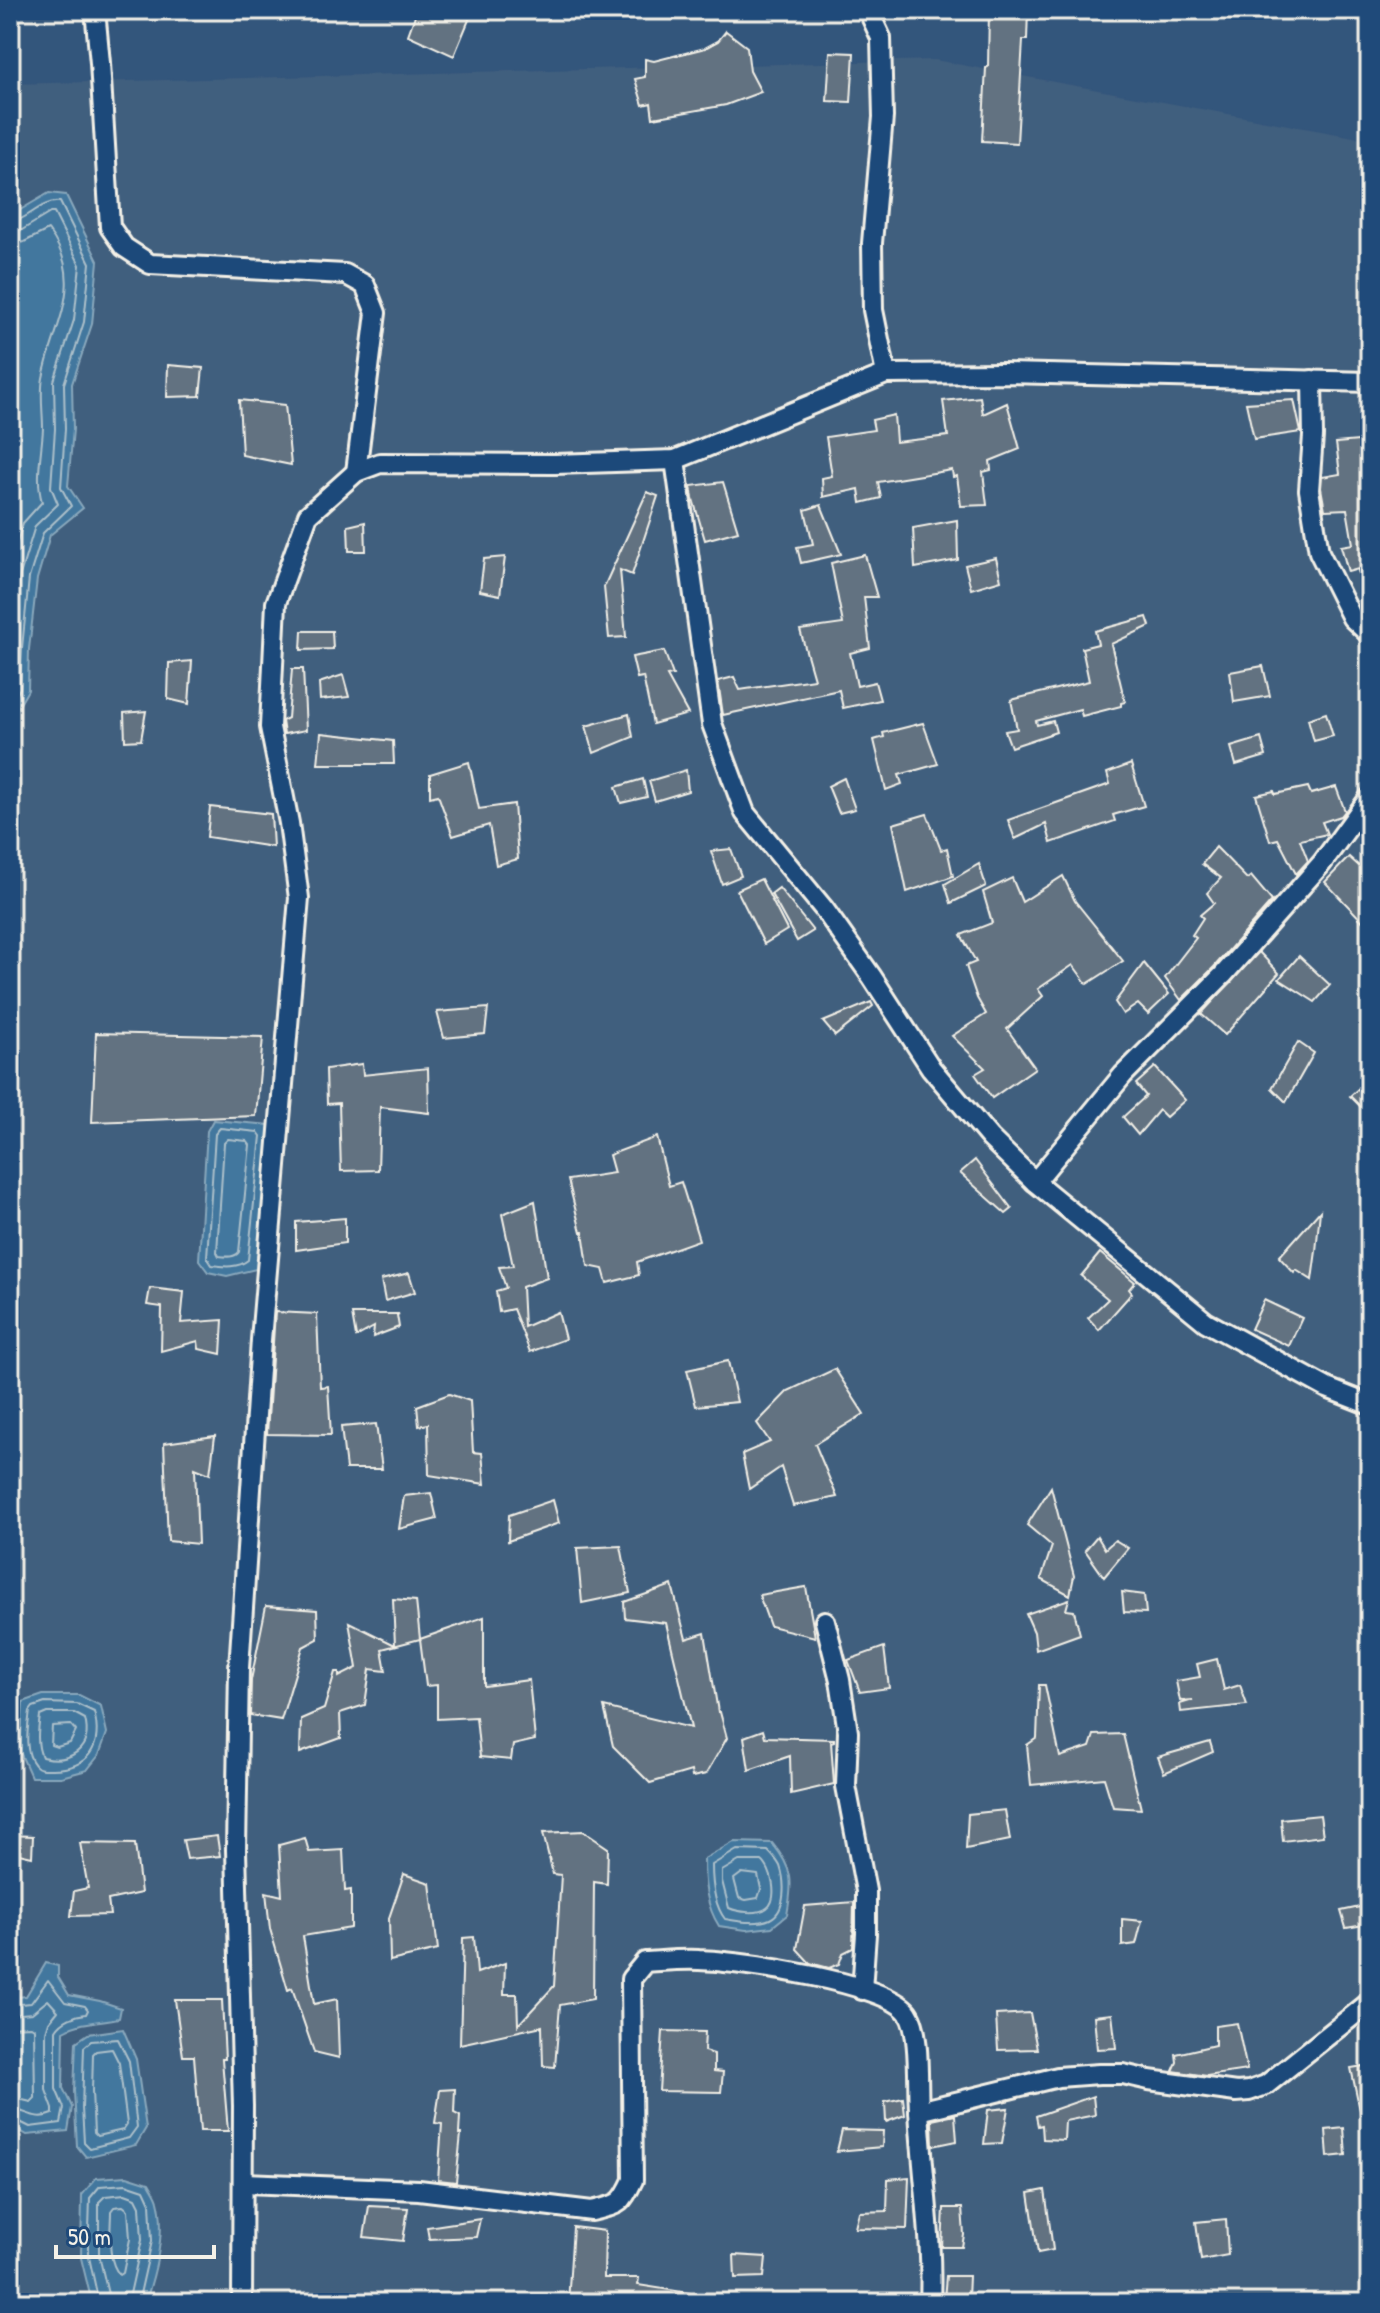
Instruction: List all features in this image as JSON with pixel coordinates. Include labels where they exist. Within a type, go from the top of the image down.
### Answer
[{"type":"street","points":[[95,10],[110,227],[124,247],[150,264],[345,274],[365,285],[376,313],[356,472]]},
{"type":"street","points":[[868,10],[881,38],[883,117],[872,243],[873,310],[886,374]]},
{"type":"street","points":[[242,2303],[243,2106],[236,1850],[239,1668],[261,1340],[299,898],[289,823],[270,727],[276,603],[308,515],[356,472],[380,463],[555,464],[675,460],[886,374],[1003,373],[1370,382]]},
{"type":"street","points":[[1312,380],[1313,436],[1309,490],[1319,552],[1352,618],[1370,635]]},
{"type":"street","points":[[675,460],[712,724],[745,813],[824,909],[931,1068],[990,1138],[1035,1182],[1206,1322],[1327,1388],[1370,1405]]},
{"type":"street","points":[[1035,1182],[1123,1075],[1223,975],[1322,863],[1370,797]]},
{"type":"street","points":[[825,1621],[840,1680],[848,1732],[846,1786],[866,1891],[862,1990]]},
{"type":"street","points":[[243,2183],[419,2190],[592,2211],[611,2207],[624,2200],[633,2180],[631,1979],[645,1962],[699,1959],[781,1970],[842,1983],[899,2002],[915,2026],[932,2265],[930,2303]]},
{"type":"street","points":[[919,2111],[1058,2077],[1099,2074],[1123,2074],[1236,2092],[1249,2091],[1266,2085],[1370,2002]]},
{"type":"shaded area","points":[[935,60],[1370,140],[1370,2303],[10,2303],[10,84]]},
{"type":"water","points":[[49,193],[66,195],[98,261],[92,324],[72,384],[73,429],[68,486],[83,508],[50,535],[37,579],[28,690],[10,721],[10,216]]},
{"type":"water","points":[[213,1120],[270,1125],[256,1269],[227,1276],[208,1272],[199,1260],[207,1131]]},
{"type":"water","points":[[43,1695],[79,1695],[101,1706],[107,1733],[99,1755],[87,1770],[61,1777],[31,1777],[20,1752],[23,1702]]},
{"type":"water","points":[[734,1842],[772,1843],[788,1869],[791,1885],[787,1915],[772,1927],[746,1930],[719,1926],[711,1910],[704,1859]]},
{"type":"water","points":[[46,1963],[58,1966],[58,1977],[69,1995],[121,2008],[119,2018],[64,2031],[63,2088],[72,2107],[68,2131],[27,2135],[10,2125],[10,1998],[26,1996]]},
{"type":"water","points":[[123,2029],[136,2059],[146,2128],[136,2145],[86,2157],[77,2146],[74,2091],[76,2042],[88,2034]]},
{"type":"water","points":[[127,2176],[149,2183],[157,2199],[161,2226],[152,2279],[145,2303],[92,2303],[81,2258],[82,2195],[96,2178]]},
{"type":"building","points":[[417,10],[473,10],[454,56],[408,35]]},
{"type":"building","points":[[989,10],[1028,10],[1027,40],[1023,40],[1017,143],[982,141]]},
{"type":"building","points":[[726,31],[747,47],[750,71],[761,92],[726,105],[653,118],[651,103],[643,105],[635,79],[645,77],[645,59],[654,61],[705,48],[718,41]]},
{"type":"building","points":[[830,52],[854,53],[851,102],[827,101]]},
{"type":"building","points":[[168,365],[203,368],[200,396],[167,397]]},
{"type":"building","points":[[980,397],[983,414],[1007,403],[1020,449],[990,461],[991,470],[983,472],[987,505],[961,506],[957,476],[953,477],[952,470],[878,482],[881,498],[861,503],[859,489],[823,497],[822,478],[832,476],[826,437],[874,430],[872,420],[894,415],[896,442],[948,436],[943,401]]},
{"type":"building","points":[[239,400],[285,405],[291,465],[242,455]]},
{"type":"building","points":[[1294,400],[1301,432],[1254,439],[1246,403]]},
{"type":"building","points":[[1370,440],[1370,587],[1361,588],[1358,569],[1348,572],[1341,546],[1353,544],[1347,509],[1325,510],[1321,488],[1322,477],[1340,474],[1336,443]]},
{"type":"building","points":[[723,482],[738,531],[705,540],[691,486]]},
{"type":"building","points":[[647,492],[658,496],[632,575],[620,570],[626,637],[609,638],[604,587]]},
{"type":"building","points":[[821,505],[841,554],[801,563],[797,547],[813,544],[805,510]]},
{"type":"building","points":[[957,520],[958,560],[915,568],[913,528]]},
{"type":"building","points":[[365,522],[366,551],[349,551],[348,526]]},
{"type":"building","points":[[865,555],[877,597],[864,597],[870,648],[850,653],[857,686],[875,682],[880,700],[843,708],[839,690],[723,715],[718,681],[734,677],[740,690],[814,679],[800,630],[843,624],[831,563]]},
{"type":"building","points":[[505,557],[500,595],[480,591],[484,559]]},
{"type":"building","points":[[996,558],[1001,580],[971,589],[965,565]]},
{"type":"building","points":[[1147,617],[1150,626],[1111,644],[1125,702],[1121,706],[1082,716],[1080,709],[1036,721],[1037,725],[1053,721],[1056,732],[1011,747],[1005,731],[1017,729],[1011,700],[1089,681],[1082,648],[1098,644],[1095,631]]},
{"type":"building","points":[[302,631],[332,631],[333,649],[301,650]]},
{"type":"building","points":[[664,651],[673,675],[667,676],[688,714],[653,724],[643,677],[637,678],[632,657]]},
{"type":"building","points":[[192,661],[189,704],[168,699],[169,663]]},
{"type":"building","points":[[1263,666],[1270,696],[1234,702],[1230,672]]},
{"type":"building","points":[[292,669],[303,669],[306,730],[284,734],[282,721],[288,718]]},
{"type":"building","points":[[343,675],[349,697],[320,700],[319,683]]},
{"type":"building","points":[[146,711],[141,740],[125,741],[124,713]]},
{"type":"building","points":[[1326,713],[1333,736],[1314,741],[1308,719]]},
{"type":"building","points":[[629,714],[633,737],[594,753],[586,726]]},
{"type":"building","points":[[923,723],[938,764],[899,775],[902,784],[886,790],[874,740],[884,737],[883,733]]},
{"type":"building","points":[[321,733],[393,741],[394,764],[318,764]]},
{"type":"building","points":[[1261,738],[1266,756],[1236,765],[1231,747]]},
{"type":"building","points":[[469,762],[479,809],[514,804],[518,859],[496,865],[489,825],[453,836],[438,795],[430,797],[430,774]]},
{"type":"building","points":[[1131,764],[1144,806],[1113,815],[1115,821],[1051,843],[1046,824],[1015,839],[1008,820],[1110,784],[1107,773]]},
{"type":"building","points":[[686,770],[688,791],[655,801],[649,781]]},
{"type":"building","points":[[844,778],[855,809],[839,813],[828,786]]},
{"type":"building","points":[[643,779],[647,797],[621,803],[616,787]]},
{"type":"building","points":[[1308,787],[1311,794],[1336,787],[1345,811],[1341,816],[1322,822],[1327,834],[1300,840],[1308,861],[1296,874],[1278,839],[1270,841],[1256,795]]},
{"type":"building","points":[[210,807],[271,814],[273,847],[207,837]]},
{"type":"building","points":[[927,814],[941,850],[947,848],[953,876],[907,892],[893,824]]},
{"type":"building","points":[[1216,847],[1247,879],[1251,876],[1272,901],[1181,1000],[1165,978],[1196,938],[1192,935],[1203,918],[1200,915],[1214,903],[1207,893],[1221,878],[1202,864]]},
{"type":"building","points":[[731,849],[741,876],[722,884],[711,851]]},
{"type":"building","points":[[1349,857],[1370,876],[1370,929],[1325,882]]},
{"type":"building","points":[[979,864],[986,886],[951,903],[945,884]]},
{"type":"building","points":[[1063,876],[1075,901],[1123,961],[1087,984],[1073,965],[1038,989],[1043,996],[1007,1029],[1035,1068],[992,1098],[975,1074],[985,1068],[952,1036],[986,1014],[966,966],[976,962],[961,935],[992,923],[983,892],[1012,878],[1022,902]]},
{"type":"building","points":[[761,879],[787,930],[764,944],[737,890]]},
{"type":"building","points":[[779,888],[813,931],[797,941],[771,894]]},
{"type":"building","points":[[1259,952],[1279,973],[1225,1035],[1201,1014]]},
{"type":"building","points":[[1299,956],[1330,985],[1315,1002],[1279,979]]},
{"type":"building","points":[[1144,963],[1169,994],[1148,1014],[1138,1004],[1123,1014],[1115,1002]]},
{"type":"building","points":[[871,1002],[873,1006],[835,1036],[823,1022]]},
{"type":"building","points":[[488,1008],[485,1034],[444,1038],[437,1012]]},
{"type":"building","points":[[96,1033],[263,1037],[256,1116],[92,1122]]},
{"type":"building","points":[[1298,1042],[1314,1053],[1286,1102],[1272,1088]]},
{"type":"building","points":[[362,1064],[363,1075],[428,1068],[429,1113],[380,1107],[378,1170],[341,1171],[339,1103],[327,1104],[326,1069]]},
{"type":"building","points":[[1155,1067],[1185,1100],[1166,1117],[1159,1110],[1138,1135],[1123,1117],[1146,1096],[1136,1084]]},
{"type":"building","points":[[1370,1078],[1370,1116],[1350,1096]]},
{"type":"building","points":[[657,1137],[669,1186],[681,1182],[699,1240],[637,1262],[639,1275],[607,1283],[603,1269],[588,1266],[583,1232],[568,1180],[614,1173],[609,1155]]},
{"type":"building","points":[[975,1160],[1012,1209],[1006,1214],[960,1173]]},
{"type":"building","points":[[535,1201],[547,1278],[522,1287],[524,1327],[558,1312],[565,1339],[530,1352],[513,1309],[499,1312],[496,1291],[506,1288],[499,1267],[513,1266],[502,1214]]},
{"type":"building","points":[[1320,1211],[1312,1280],[1296,1270],[1294,1273],[1279,1257]]},
{"type":"building","points":[[345,1218],[345,1243],[296,1250],[296,1222]]},
{"type":"building","points":[[1100,1253],[1135,1282],[1129,1289],[1132,1293],[1099,1330],[1088,1318],[1108,1299],[1081,1276]]},
{"type":"building","points":[[409,1273],[415,1292],[385,1301],[381,1280]]},
{"type":"building","points":[[150,1288],[184,1292],[181,1323],[223,1320],[221,1354],[199,1349],[198,1341],[161,1351],[162,1307],[147,1305]]},
{"type":"building","points":[[1264,1300],[1302,1318],[1289,1346],[1251,1329]]},
{"type":"building","points":[[275,1312],[317,1314],[320,1387],[328,1386],[331,1435],[267,1434]]},
{"type":"building","points":[[352,1314],[399,1314],[399,1327],[373,1337],[374,1327],[356,1337]]},
{"type":"building","points":[[728,1361],[737,1402],[696,1406],[687,1370]]},
{"type":"building","points":[[835,1369],[864,1414],[815,1444],[837,1497],[793,1506],[781,1467],[749,1489],[742,1454],[770,1442],[757,1423],[788,1391]]},
{"type":"building","points":[[449,1394],[470,1401],[473,1452],[482,1453],[485,1484],[429,1475],[428,1424],[419,1426],[417,1406]]},
{"type":"building","points":[[376,1424],[382,1469],[346,1469],[341,1427]]},
{"type":"building","points":[[215,1436],[210,1474],[195,1468],[198,1544],[168,1541],[164,1443]]},
{"type":"building","points":[[1051,1487],[1074,1576],[1070,1595],[1041,1579],[1052,1546],[1027,1525]]},
{"type":"building","points":[[431,1493],[437,1519],[399,1529],[404,1496]]},
{"type":"building","points":[[553,1500],[559,1523],[508,1541],[509,1515]]},
{"type":"building","points":[[1097,1536],[1105,1549],[1115,1540],[1128,1548],[1104,1577],[1085,1550]]},
{"type":"building","points":[[621,1546],[630,1593],[582,1603],[577,1548]]},
{"type":"building","points":[[672,1585],[686,1639],[705,1633],[718,1712],[727,1738],[706,1774],[692,1777],[691,1771],[650,1783],[613,1746],[604,1707],[691,1728],[666,1623],[625,1618],[624,1602]]},
{"type":"building","points":[[806,1587],[815,1637],[770,1626],[759,1595]]},
{"type":"building","points":[[1122,1592],[1144,1595],[1146,1613],[1124,1612]]},
{"type":"building","points":[[393,1599],[416,1601],[420,1639],[382,1649],[386,1671],[370,1669],[365,1705],[340,1713],[341,1738],[300,1753],[301,1719],[324,1709],[335,1672],[339,1672],[339,1677],[357,1668],[349,1622],[395,1645]]},
{"type":"building","points":[[1069,1599],[1066,1610],[1074,1611],[1080,1634],[1036,1650],[1034,1632],[1026,1614]]},
{"type":"building","points":[[266,1606],[317,1610],[318,1639],[303,1647],[281,1720],[250,1715],[251,1680]]},
{"type":"building","points":[[484,1617],[484,1686],[529,1680],[535,1740],[513,1745],[511,1760],[480,1757],[476,1717],[437,1719],[437,1685],[426,1686],[420,1639]]},
{"type":"building","points":[[884,1647],[889,1688],[860,1692],[848,1660]]},
{"type":"building","points":[[1217,1659],[1224,1690],[1240,1685],[1247,1705],[1181,1712],[1180,1704],[1193,1700],[1180,1701],[1176,1681],[1200,1677],[1197,1664]]},
{"type":"building","points":[[1039,1685],[1045,1685],[1060,1757],[1090,1747],[1094,1735],[1123,1734],[1141,1809],[1113,1807],[1104,1778],[1031,1785],[1027,1745],[1037,1738]]},
{"type":"building","points":[[763,1730],[765,1737],[834,1739],[831,1742],[834,1784],[791,1794],[790,1756],[749,1770],[744,1737]]},
{"type":"building","points":[[1210,1742],[1213,1752],[1164,1773],[1158,1757]]},
{"type":"building","points":[[1005,1810],[1010,1840],[966,1849],[968,1814]]},
{"type":"building","points":[[1320,1815],[1323,1836],[1283,1841],[1281,1819]]},
{"type":"building","points":[[583,1831],[608,1848],[607,1884],[594,1882],[593,1999],[560,2005],[555,2067],[543,2066],[542,2026],[460,2044],[463,1938],[474,1937],[477,1973],[505,1963],[504,1994],[517,1994],[518,2025],[554,1986],[561,1875],[553,1874],[543,1833]]},
{"type":"building","points":[[10,1835],[33,1836],[32,1857],[10,1852]]},
{"type":"building","points":[[217,1836],[220,1856],[187,1859],[183,1840]]},
{"type":"building","points":[[305,1838],[309,1852],[343,1850],[345,1891],[351,1890],[351,1928],[303,1936],[314,2004],[337,1999],[339,2058],[314,2052],[292,1988],[288,1990],[270,1929],[266,1892],[282,1896],[279,1845]]},
{"type":"building","points":[[80,1843],[135,1844],[141,1893],[108,1900],[110,1915],[71,1916],[74,1891],[88,1888]]},
{"type":"building","points":[[404,1874],[430,1883],[438,1950],[390,1961],[389,1918]]},
{"type":"building","points":[[854,1902],[853,1948],[843,1953],[839,1964],[829,1968],[810,1963],[797,1949],[805,1906]]},
{"type":"building","points":[[1360,1907],[1364,1925],[1346,1928],[1341,1911]]},
{"type":"building","points":[[1122,1919],[1142,1921],[1136,1944],[1122,1946]]},
{"type":"building","points":[[175,2000],[222,2000],[225,2059],[222,2059],[228,2131],[200,2131],[194,2056],[183,2056]]},
{"type":"building","points":[[1030,2013],[1037,2049],[998,2050],[996,2015]]},
{"type":"building","points":[[1112,2014],[1116,2048],[1097,2049],[1094,2016]]},
{"type":"building","points":[[1237,2023],[1247,2070],[1207,2076],[1173,2071],[1176,2054],[1215,2045],[1215,2026]]},
{"type":"building","points":[[663,2031],[705,2032],[704,2051],[714,2054],[714,2071],[723,2072],[721,2092],[659,2091]]},
{"type":"building","points":[[1370,2065],[1370,2119],[1362,2120],[1351,2068]]},
{"type":"building","points":[[455,2089],[454,2113],[460,2116],[461,2134],[456,2182],[438,2180],[442,2124],[435,2123],[440,2090]]},
{"type":"building","points":[[1093,2096],[1095,2115],[1065,2121],[1064,2140],[1043,2139],[1042,2125],[1038,2126],[1036,2116]]},
{"type":"building","points":[[903,2098],[905,2115],[886,2122],[885,2102]]},
{"type":"building","points":[[1008,2108],[1002,2143],[984,2144],[988,2110]]},
{"type":"building","points":[[955,2115],[957,2141],[933,2146],[932,2120]]},
{"type":"building","points":[[1344,2128],[1346,2155],[1328,2157],[1326,2130]]},
{"type":"building","points":[[842,2130],[883,2131],[882,2147],[837,2151]]},
{"type":"building","points":[[909,2177],[907,2229],[855,2228],[859,2212],[887,2211],[888,2179]]},
{"type":"building","points":[[1045,2190],[1053,2250],[1038,2253],[1029,2193]]},
{"type":"building","points":[[369,2206],[408,2208],[403,2241],[364,2237]]},
{"type":"building","points":[[944,2208],[962,2208],[962,2247],[942,2247]]},
{"type":"building","points":[[480,2219],[476,2237],[429,2239],[427,2227]]},
{"type":"building","points":[[1226,2219],[1228,2255],[1201,2260],[1196,2222]]},
{"type":"building","points":[[573,2227],[605,2231],[604,2278],[639,2278],[638,2285],[689,2293],[688,2303],[568,2303]]},
{"type":"building","points":[[734,2255],[766,2257],[764,2277],[735,2278]]},
{"type":"building","points":[[946,2276],[969,2276],[968,2299],[944,2299]]}]
